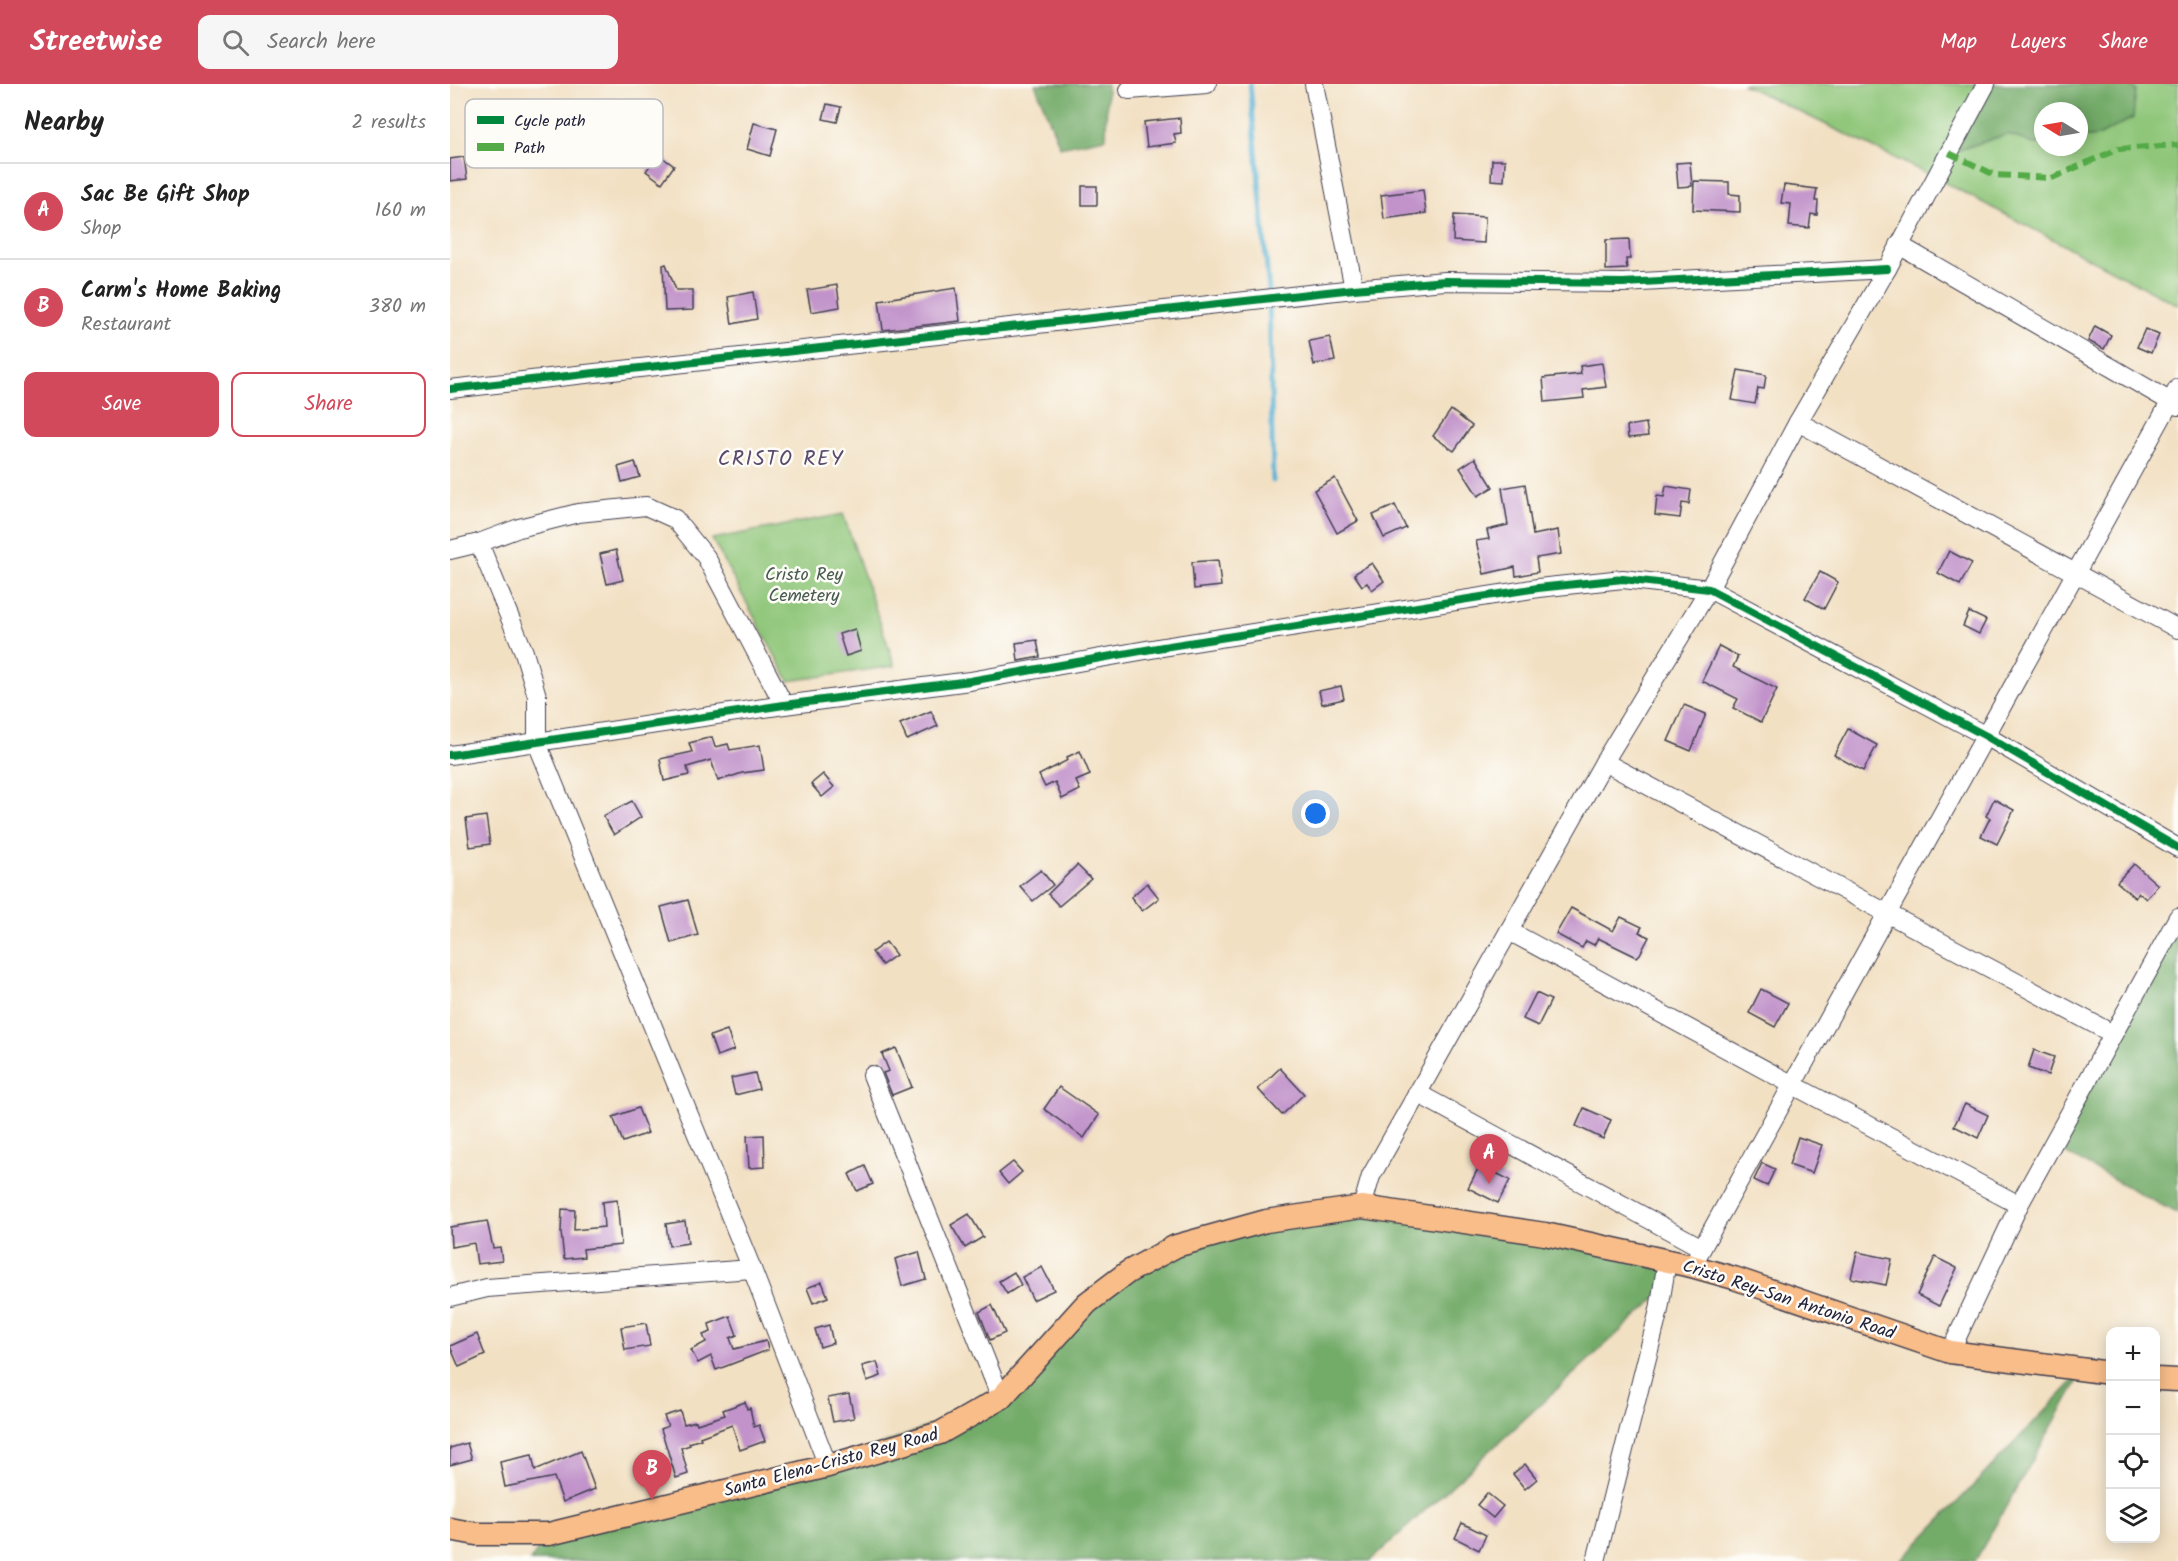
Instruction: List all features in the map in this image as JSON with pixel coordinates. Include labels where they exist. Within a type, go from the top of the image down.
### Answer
[{"type":"main road","name":"Santa Elena-Cristo Rey Road","points":[[450,1529],[476,1534],[549,1534],[828,1466],[940,1433],[1001,1398],[1087,1303],[1128,1272],[1176,1246],[1266,1221],[1362,1207]]},
{"type":"main road","name":"Cristo Rey-San Antonio Road","points":[[1362,1207],[1545,1234],[1667,1261],[1697,1257],[1734,1278],[1950,1352],[2106,1372]]},
{"type":"main road","points":[[2160,1379],[2178,1380]]},
{"type":"street","points":[[1129,90],[1208,84]]},
{"type":"street","points":[[1314,84],[1354,289]]},
{"type":"street","points":[[1362,1207],[1371,1176],[1417,1093],[1604,762],[1709,589],[1798,422],[1887,269],[1986,84]]},
{"type":"street","points":[[1417,1093],[1697,1257],[2076,573],[2176,399],[1899,245]]},
{"type":"street","points":[[450,389],[1354,289],[1445,281],[1623,283],[1887,269]]},
{"type":"street","points":[[1798,422],[2178,629]]},
{"type":"street","points":[[450,550],[479,543],[519,528],[578,513],[645,506],[675,519],[706,557],[784,705]]},
{"type":"street","points":[[479,543],[524,652],[537,696],[537,743],[752,1269],[828,1466]]},
{"type":"street","points":[[450,755],[784,705],[970,681],[1538,588],[1623,579],[1709,589],[1986,736],[2178,848]]},
{"type":"street","points":[[1604,762],[2114,1034]]},
{"type":"street","points":[[1950,1352],[2019,1205],[2178,916]]},
{"type":"street","points":[[1509,931],[2019,1205]]},
{"type":"street","points":[[872,1075],[1001,1398]]},
{"type":"street","points":[[1596,1561],[1659,1310],[1667,1261]]},
{"type":"street","points":[[450,1297],[487,1288],[752,1269]]},
{"type":"green space","points":[[1035,84],[1107,84],[1106,138],[1060,147]]},
{"type":"green space","points":[[1742,84],[1986,84],[1950,153],[2007,134],[2034,144],[2034,156],[2088,156],[2088,137],[2098,136],[2136,90],[2128,84],[2178,84],[2178,305],[1936,178]]},
{"type":"green space","points":[[1986,84],[2128,84],[2136,90],[2133,118],[2098,136],[2088,137],[2088,102],[2034,102],[2034,144],[2007,134],[1949,153]]},
{"type":"green space","name":"Cristo Rey Cemetery","points":[[843,514],[895,666],[789,681],[712,539]]},
{"type":"green space","points":[[2178,917],[2178,1214],[2052,1146]]},
{"type":"green space","points":[[1362,1207],[1691,1266],[1370,1561],[530,1561],[549,1534],[828,1466],[1001,1398],[1087,1303],[1176,1246]]},
{"type":"green space","points":[[2084,1370],[1975,1561],[1901,1561]]},
{"type":"building","points":[[827,104],[841,107],[837,122],[823,119]]},
{"type":"building","points":[[1180,118],[1181,133],[1174,134],[1176,143],[1147,147],[1144,122]]},
{"type":"building","points":[[754,123],[777,129],[770,156],[747,149]]},
{"type":"building","points":[[464,157],[467,179],[450,181],[450,159]]},
{"type":"building","points":[[663,158],[674,166],[662,183],[646,171],[648,168],[663,168]]},
{"type":"building","points":[[1492,160],[1505,160],[1504,181],[1491,180]]},
{"type":"building","points":[[1690,162],[1692,186],[1678,187],[1676,163]]},
{"type":"building","points":[[1694,181],[1729,182],[1729,194],[1740,195],[1740,212],[1693,210]]},
{"type":"building","points":[[1784,185],[1817,189],[1815,201],[1818,201],[1817,215],[1811,214],[1809,228],[1789,226],[1791,204],[1781,203]]},
{"type":"building","points":[[1082,186],[1097,186],[1097,205],[1082,205]]},
{"type":"building","points":[[1423,190],[1426,213],[1384,219],[1381,195]]},
{"type":"building","points":[[1454,215],[1485,217],[1484,243],[1453,241]]},
{"type":"building","points":[[1629,239],[1630,259],[1626,259],[1627,269],[1606,270],[1606,240]]},
{"type":"building","points":[[666,264],[676,290],[693,290],[693,310],[665,311],[663,265]]},
{"type":"building","points":[[837,285],[840,307],[811,312],[807,290]]},
{"type":"building","points":[[956,288],[960,321],[883,330],[879,300]]},
{"type":"building","points":[[753,292],[757,319],[732,324],[728,297]]},
{"type":"building","points":[[2095,326],[2111,335],[2104,349],[2088,341]]},
{"type":"building","points":[[2145,329],[2159,335],[2151,353],[2137,347]]},
{"type":"building","points":[[1330,337],[1335,361],[1314,365],[1309,341]]},
{"type":"building","points":[[1602,363],[1606,387],[1583,390],[1584,398],[1545,402],[1543,378],[1581,374],[1580,366]]},
{"type":"building","points":[[1738,370],[1766,375],[1764,389],[1758,388],[1755,404],[1732,400]]},
{"type":"building","points":[[1451,410],[1472,426],[1454,451],[1433,436]]},
{"type":"building","points":[[1646,423],[1648,436],[1628,438],[1627,426]]},
{"type":"building","points":[[1475,458],[1493,487],[1478,496],[1460,468]]},
{"type":"building","points":[[635,462],[640,477],[622,482],[618,467]]},
{"type":"building","points":[[1335,478],[1358,521],[1337,533],[1314,490]]},
{"type":"building","points":[[1525,484],[1533,535],[1558,530],[1561,554],[1536,558],[1538,572],[1516,576],[1515,567],[1484,574],[1476,541],[1489,539],[1487,530],[1508,525],[1502,488]]},
{"type":"building","points":[[1666,486],[1691,490],[1689,504],[1682,503],[1680,518],[1655,515],[1657,496],[1664,497]]},
{"type":"building","points":[[1395,505],[1406,528],[1384,538],[1373,515]]},
{"type":"building","points":[[616,550],[623,580],[607,584],[600,554]]},
{"type":"building","points":[[1949,551],[1972,563],[1960,585],[1938,573]]},
{"type":"building","points":[[1218,560],[1221,586],[1194,589],[1192,562]]},
{"type":"building","points":[[1372,563],[1384,581],[1372,590],[1367,583],[1362,586],[1354,574]]},
{"type":"building","points":[[1820,572],[1838,582],[1824,609],[1805,598]]},
{"type":"building","points":[[1969,612],[1986,620],[1979,634],[1963,626]]},
{"type":"building","points":[[855,629],[861,651],[846,656],[839,634]]},
{"type":"building","points":[[1037,640],[1040,657],[1018,661],[1016,643]]},
{"type":"building","points":[[1719,646],[1738,656],[1733,667],[1777,689],[1761,722],[1733,708],[1738,699],[1702,681]]},
{"type":"building","points":[[1341,686],[1344,699],[1322,704],[1319,691]]},
{"type":"building","points":[[1684,705],[1706,714],[1691,751],[1668,741]]},
{"type":"building","points":[[931,711],[938,726],[907,740],[900,724]]},
{"type":"building","points":[[1848,729],[1877,745],[1863,771],[1834,755]]},
{"type":"building","points":[[712,737],[715,747],[728,744],[730,750],[760,745],[764,770],[742,773],[718,781],[711,760],[687,767],[689,775],[664,781],[660,759],[692,752],[689,743]]},
{"type":"building","points":[[1080,751],[1090,775],[1076,781],[1080,790],[1062,799],[1055,782],[1045,787],[1039,775]]},
{"type":"building","points":[[823,774],[834,787],[822,797],[811,784]]},
{"type":"building","points":[[1994,799],[2014,810],[1997,844],[1981,836],[1990,818],[1986,816]]},
{"type":"building","points":[[632,801],[641,817],[614,835],[603,816]]},
{"type":"building","points":[[486,816],[490,844],[470,847],[466,819]]},
{"type":"building","points":[[2134,864],[2158,885],[2146,899],[2139,893],[2135,898],[2117,882]]},
{"type":"building","points":[[1077,865],[1091,879],[1059,906],[1048,894]]},
{"type":"building","points":[[1041,870],[1053,885],[1033,901],[1020,886]]},
{"type":"building","points":[[1147,883],[1159,898],[1142,911],[1131,897]]},
{"type":"building","points":[[688,900],[698,935],[671,943],[661,907]]},
{"type":"building","points":[[1571,908],[1613,931],[1621,917],[1642,927],[1639,932],[1649,937],[1637,957],[1598,938],[1594,945],[1586,941],[1582,948],[1556,934]]},
{"type":"building","points":[[886,942],[896,955],[882,965],[872,952]]},
{"type":"building","points":[[1761,989],[1788,1003],[1775,1027],[1749,1013]]},
{"type":"building","points":[[1536,993],[1551,1000],[1538,1026],[1523,1019]]},
{"type":"building","points":[[727,1030],[734,1050],[717,1056],[710,1036]]},
{"type":"building","points":[[896,1048],[912,1087],[892,1095],[883,1073],[889,1071],[882,1054]]},
{"type":"building","points":[[2034,1050],[2054,1057],[2048,1075],[2028,1068]]},
{"type":"building","points":[[1280,1068],[1304,1094],[1282,1115],[1258,1089]]},
{"type":"building","points":[[755,1073],[759,1089],[735,1095],[731,1078]]},
{"type":"building","points":[[1059,1087],[1099,1115],[1084,1138],[1044,1109]]},
{"type":"building","points":[[1965,1104],[1988,1115],[1978,1138],[1954,1126]]},
{"type":"building","points":[[638,1108],[648,1133],[623,1142],[613,1117]]},
{"type":"building","points":[[1584,1108],[1611,1120],[1603,1139],[1576,1126]]},
{"type":"building","points":[[764,1135],[765,1167],[749,1168],[747,1136]]},
{"type":"building","points":[[1798,1137],[1822,1145],[1812,1173],[1789,1165]]},
{"type":"building","points":[[1013,1162],[1022,1172],[1008,1184],[999,1173]]},
{"type":"building","points":[[1762,1163],[1775,1169],[1767,1186],[1754,1180]]},
{"type":"building","points":[[1480,1165],[1510,1180],[1498,1203],[1468,1188]]},
{"type":"building","points":[[865,1166],[873,1184],[857,1191],[849,1174]]},
{"type":"building","points":[[617,1200],[621,1245],[583,1249],[584,1257],[564,1259],[561,1232],[562,1209],[575,1210],[574,1230],[604,1227],[602,1202]]},
{"type":"building","points":[[969,1214],[983,1237],[965,1248],[951,1225]]},
{"type":"building","points":[[487,1221],[493,1248],[500,1247],[502,1261],[477,1264],[474,1243],[451,1247],[450,1227]]},
{"type":"building","points":[[685,1221],[688,1243],[669,1246],[666,1224]]},
{"type":"building","points":[[919,1252],[926,1279],[902,1286],[895,1259]]},
{"type":"building","points":[[1857,1252],[1892,1259],[1886,1285],[1851,1278]]},
{"type":"building","points":[[1935,1257],[1957,1268],[1939,1306],[1917,1295]]},
{"type":"building","points":[[1042,1267],[1054,1290],[1033,1300],[1022,1277]]},
{"type":"building","points":[[1014,1272],[1021,1285],[1007,1294],[999,1281]]},
{"type":"building","points":[[822,1282],[828,1297],[813,1303],[807,1288]]},
{"type":"building","points":[[992,1305],[1005,1333],[990,1340],[979,1312]]},
{"type":"building","points":[[730,1316],[737,1335],[730,1338],[734,1349],[766,1341],[768,1350],[716,1370],[711,1356],[698,1363],[691,1350],[706,1342],[703,1335],[711,1332],[709,1324]]},
{"type":"building","points":[[646,1323],[650,1346],[625,1350],[621,1327]]},
{"type":"building","points":[[829,1325],[833,1343],[820,1347],[815,1329]]},
{"type":"building","points":[[477,1334],[485,1355],[459,1367],[450,1346]]},
{"type":"building","points":[[877,1362],[881,1376],[867,1381],[862,1366]]},
{"type":"building","points":[[849,1394],[854,1418],[833,1422],[828,1398]]},
{"type":"building","points":[[745,1402],[747,1409],[750,1408],[754,1427],[759,1425],[765,1441],[740,1450],[732,1425],[700,1437],[701,1439],[681,1448],[688,1474],[676,1478],[661,1429],[668,1426],[664,1416],[680,1411],[684,1424],[696,1421],[697,1424],[725,1415],[723,1410]]},
{"type":"building","points":[[467,1443],[472,1459],[450,1465],[450,1448]]},
{"type":"building","points":[[581,1451],[595,1489],[563,1502],[554,1477],[505,1487],[500,1462],[532,1455],[535,1470]]},
{"type":"building","points":[[1525,1464],[1537,1479],[1525,1489],[1513,1474]]},
{"type":"building","points":[[1487,1493],[1503,1506],[1493,1518],[1477,1505]]},
{"type":"building","points":[[1462,1523],[1486,1535],[1479,1550],[1455,1538]]},
{"type":"waterway","points":[[1250,84],[1269,291],[1273,481]]},
{"type":"marked path","points":[[1949,153],[1995,175],[2052,178],[2118,149],[2178,145]]},
{"type":"cycle path","points":[[450,389],[1354,289],[1445,281],[1623,283],[1887,269]]},
{"type":"cycle path","points":[[450,755],[784,705],[970,681],[1163,647],[1538,588],[1623,579],[1709,589],[1986,736],[2178,848]]},
{"type":"place","name":"Sac Be Gift Shop","points":[[1489,1184]]},
{"type":"place","name":"Carm's Home Baking","points":[[652,1500]]},
{"type":"district","name":"CRISTO REY","points":[[781,458]]}]
